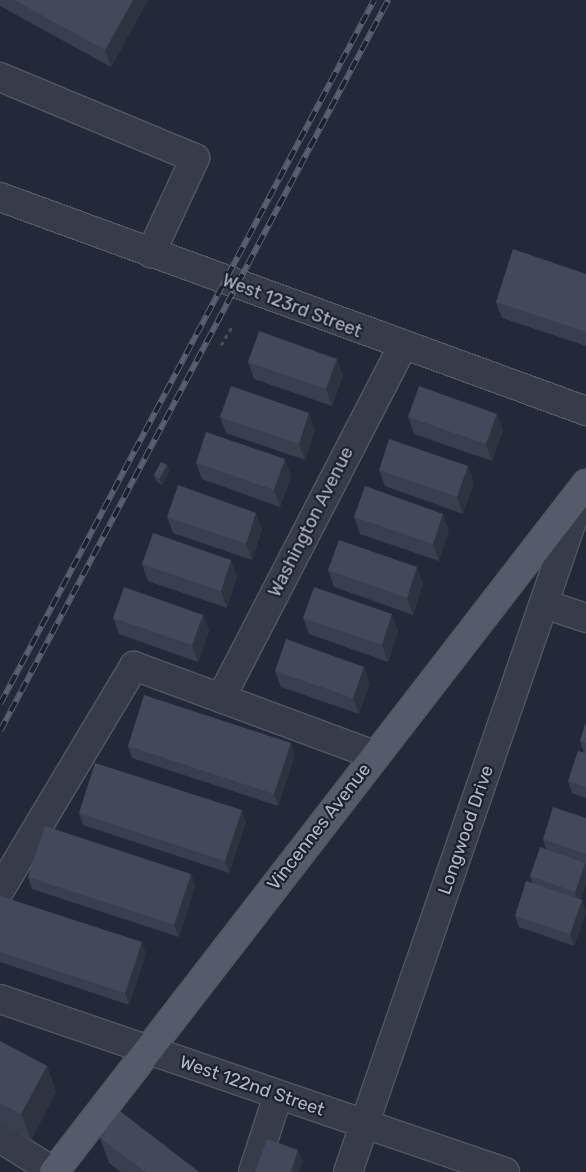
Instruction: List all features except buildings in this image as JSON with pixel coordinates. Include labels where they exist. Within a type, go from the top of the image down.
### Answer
[{"type":"main road","name":"Vincennes Avenue","points":[[54,1172],[146,1050],[585,486]]},
{"type":"street","points":[[0,77],[195,158],[150,253]]},
{"type":"street","name":"West 123rd Street","points":[[0,197],[402,347],[586,411]]},
{"type":"street","name":"Washington Avenue","points":[[221,698],[402,347]]},
{"type":"street","name":"Longwood Drive","points":[[348,1172],[585,486]]},
{"type":"street","points":[[544,604],[586,618]]},
{"type":"street","points":[[0,890],[134,666],[375,755]]},
{"type":"street","name":"West 122nd Street","points":[[0,999],[505,1172]]},
{"type":"street","points":[[254,1172],[278,1095]]},
{"type":"street","points":[[106,1104],[129,1122]]},
{"type":"street","points":[[0,1138],[54,1172]]},
{"type":"path","points":[[221,345],[232,327]]},
{"type":"railway","points":[[0,704],[374,0]]},
{"type":"railway","points":[[0,731],[388,0]]}]
